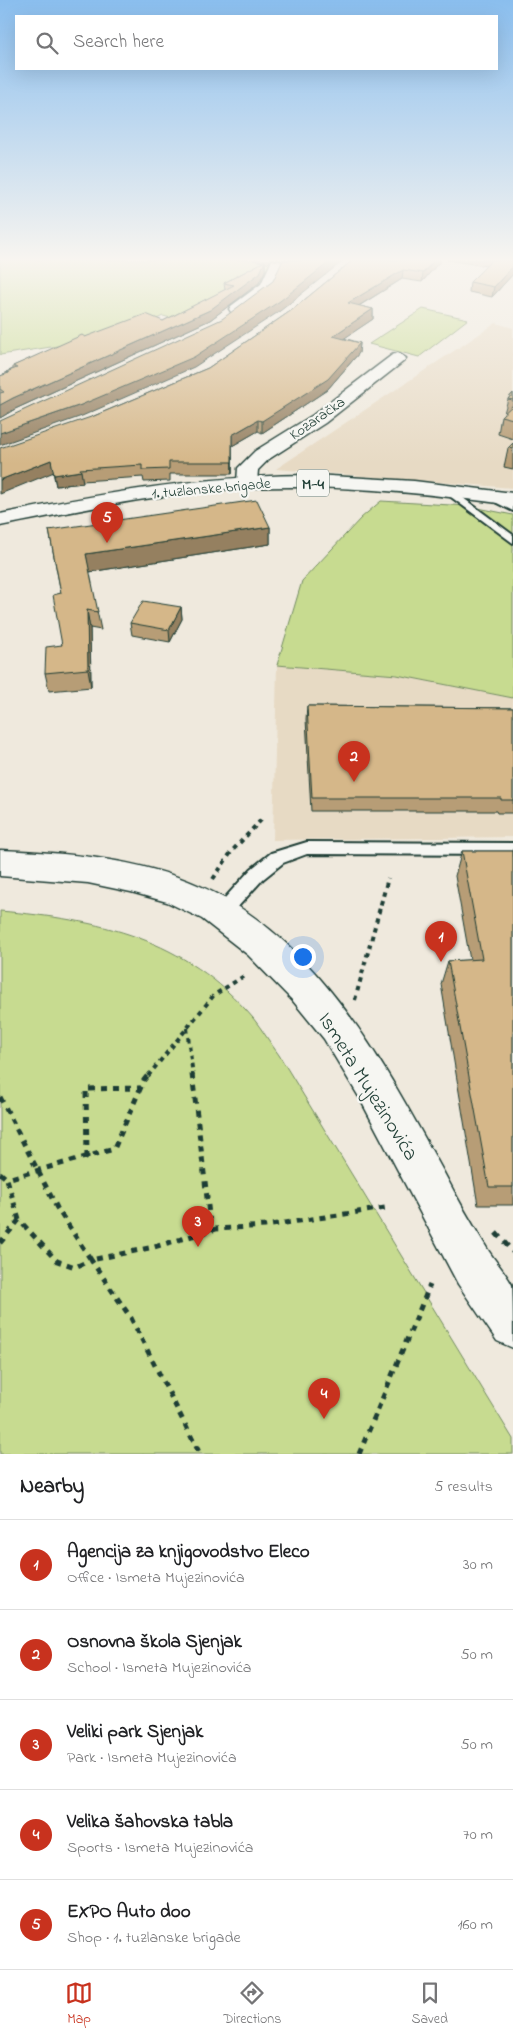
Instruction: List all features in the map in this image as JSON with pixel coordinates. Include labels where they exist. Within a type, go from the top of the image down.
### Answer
[{"type":"street","name":"Kozaračka","points":[[247,482],[248,468],[262,455],[319,419],[398,358]]},
{"type":"street","name":"1. tuzlanske brigade","points":[[0,520],[112,499],[247,482],[334,483],[513,499]]},
{"type":"street","name":"Ismeta Mujezinovića","points":[[0,864],[88,869],[129,877],[176,891],[221,914],[246,931],[288,969],[336,1026],[389,1110],[469,1260],[513,1326]]},
{"type":"lane","points":[[451,492],[513,540]]},
{"type":"lane","points":[[490,496],[513,508]]},
{"type":"lane","points":[[221,914],[257,874],[277,858],[307,848],[513,850]]},
{"type":"path","points":[[353,1005],[388,878]]},
{"type":"path","points":[[7,1179],[37,1169],[87,1158],[114,1149],[144,1080],[214,995],[244,976]]},
{"type":"path","points":[[187,1028],[211,1231]]},
{"type":"path","points":[[87,1158],[86,1089],[140,1088]]},
{"type":"path","points":[[0,1097],[57,1208],[131,1318],[200,1454]]},
{"type":"path","points":[[0,1174],[7,1179],[19,1220],[57,1261],[75,1266],[91,1260],[154,1247],[211,1231],[266,1226],[385,1208]]},
{"type":"path","points":[[0,1243],[19,1220]]},
{"type":"path","points":[[359,1454],[430,1285]]},
{"type":"shaded area","points":[[489,328],[513,328],[513,488],[276,469]]},
{"type":"shaded area","points":[[277,665],[397,675],[513,698],[513,837],[273,840]]},
{"type":"green space","points":[[0,328],[138,328],[121,336],[0,355]]},
{"type":"green space","points":[[394,328],[457,328],[419,357],[369,344]]},
{"type":"green space","points":[[381,501],[468,506],[513,515],[513,698],[397,675],[277,665],[302,581],[361,518]]},
{"type":"green space","points":[[0,911],[72,920],[106,927],[169,951],[198,968],[226,991],[253,1018],[279,1055],[513,1439],[513,1454],[0,1454]]},
{"type":"building","points":[[109,328],[170,328],[0,405],[0,393],[4,392],[0,389],[0,376],[17,368],[13,366],[82,335],[85,337]]},
{"type":"building","points":[[203,328],[239,328],[194,357],[81,405],[0,433],[0,421]]},
{"type":"building","points":[[266,328],[345,328],[333,336],[360,343],[328,379],[262,421],[258,420],[232,435],[232,462],[169,462],[169,469],[142,470],[142,465],[80,469],[81,471],[54,475],[51,460],[0,480],[0,448],[94,416],[208,368]]},
{"type":"building","points":[[513,393],[513,400],[508,399]]},
{"type":"building","points":[[513,405],[513,419],[501,416]]},
{"type":"building","points":[[257,500],[270,527],[86,554],[98,612],[87,610],[88,669],[45,673],[46,647],[62,645],[53,595],[61,593],[49,530]]},
{"type":"building","points":[[143,601],[181,607],[169,630],[130,623]]},
{"type":"building","points":[[307,706],[513,708],[513,800],[501,800],[501,798],[312,798]]},
{"type":"building","points":[[462,851],[513,851],[513,1187],[489,1187],[448,961],[482,959]]},
{"type":"place","name":"EXPO Auto doo","points":[[107,543]]},
{"type":"place","name":"Osnovna škola Sjenjak","points":[[354,782]]},
{"type":"place","name":"Agencija za knjigovodstvo Eleco","points":[[441,962]]},
{"type":"place","name":"Veliki park Sjenjak","points":[[198,1247]]},
{"type":"place","name":"Velika šahovska tabla","points":[[324,1419]]}]
